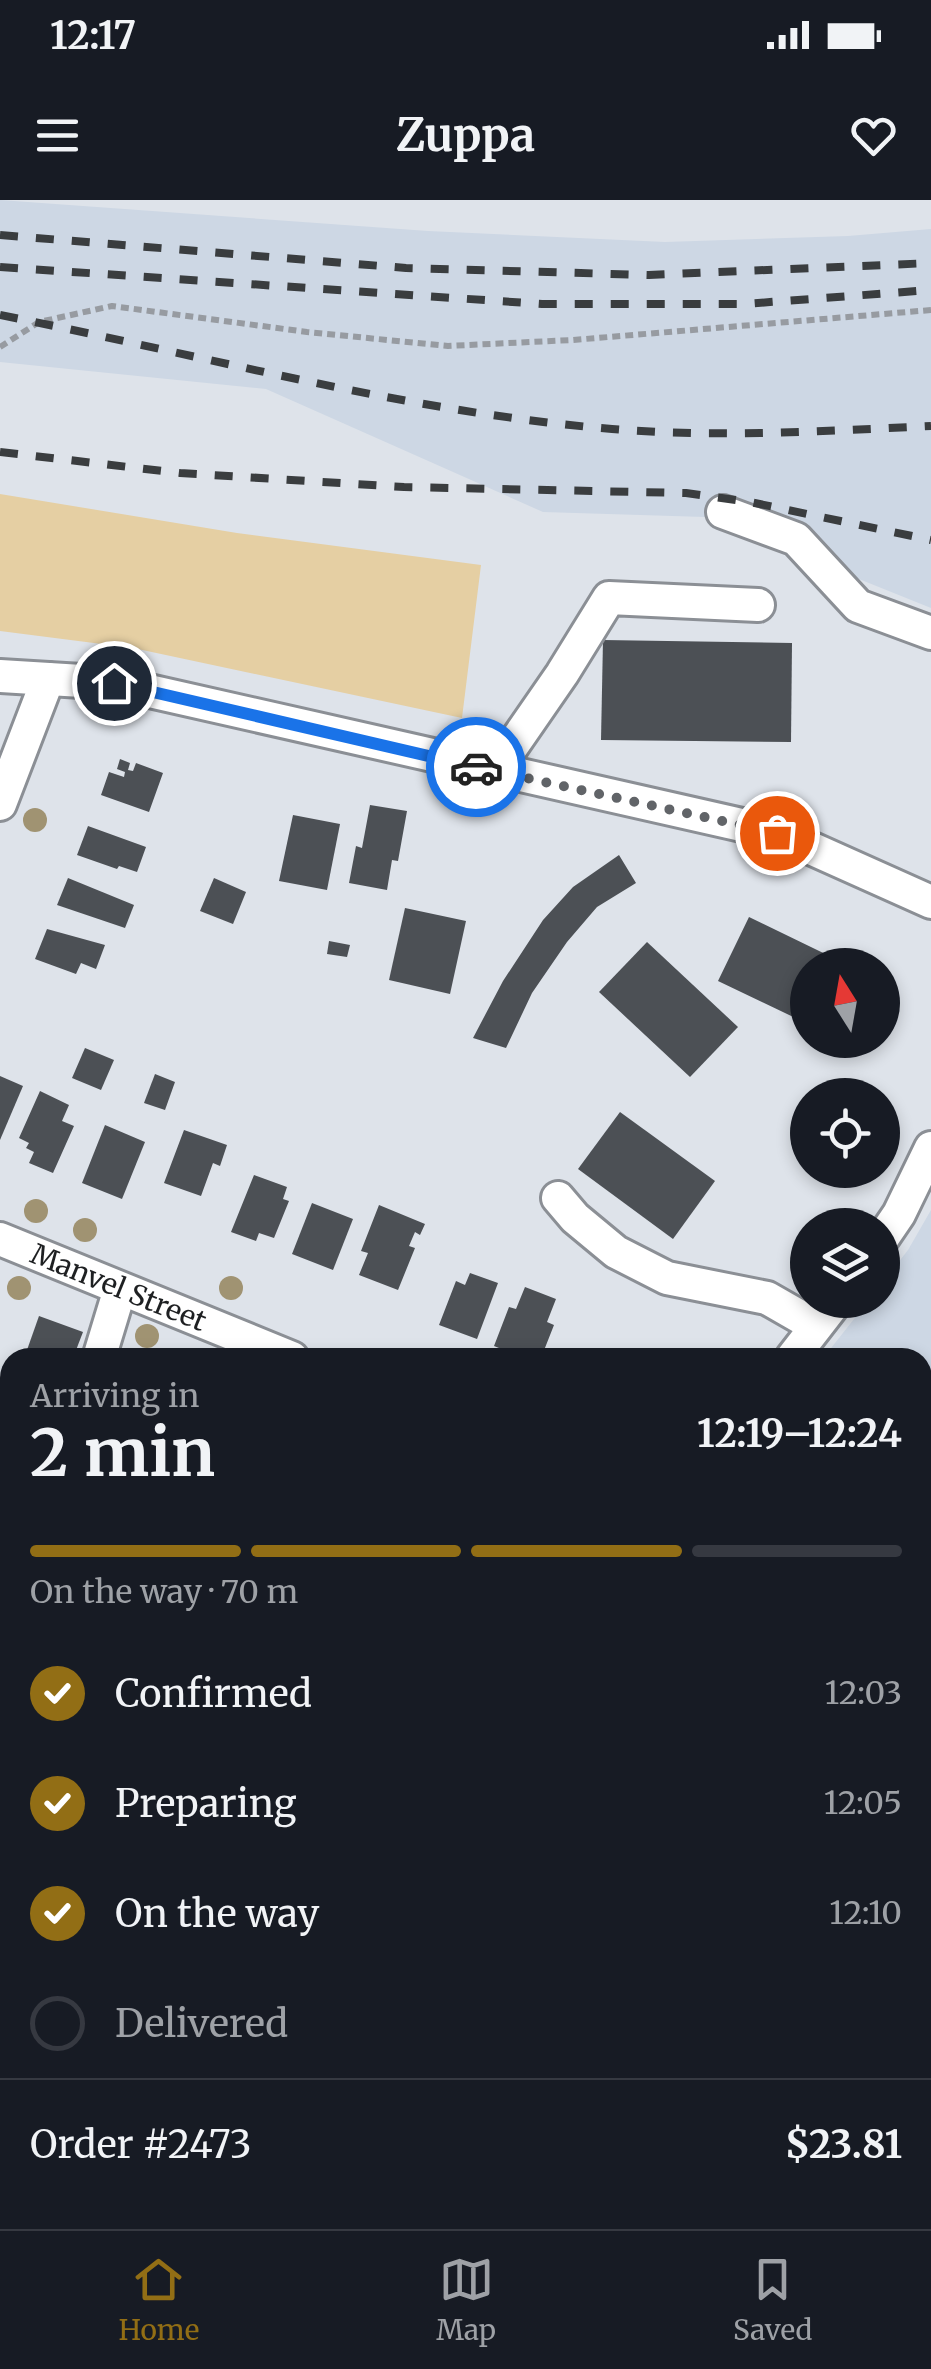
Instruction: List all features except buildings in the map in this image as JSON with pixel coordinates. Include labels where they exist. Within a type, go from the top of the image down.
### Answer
[{"type":"street","points":[[722,512],[796,539],[858,606],[931,634]]},
{"type":"street","points":[[495,771],[609,598],[758,605]]},
{"type":"street","points":[[0,676],[114,683],[777,833],[931,902]]},
{"type":"street","points":[[0,804],[48,679]]},
{"type":"street","points":[[900,1212],[931,1148]]},
{"type":"street","points":[[558,1198],[574,1218],[616,1252],[667,1278],[767,1298],[816,1326]]},
{"type":"street","name":"Manvel Street","points":[[0,1240],[267,1348]]},
{"type":"street","points":[[102,1348],[120,1289]]},
{"type":"street","points":[[800,1348],[822,1318]]},
{"type":"path","points":[[0,347],[39,322],[112,306],[448,346],[573,340],[931,310]]},
{"type":"shaded area","points":[[0,200],[428,231],[665,242],[931,229],[931,608],[705,517],[543,512],[266,389],[0,362]]},
{"type":"shaded area","points":[[0,494],[237,533],[481,565],[462,718],[133,648],[0,631]]},
{"type":"shaded area","points":[[931,1210],[931,1348],[831,1348],[855,1318],[900,1318],[900,1260]]},
{"type":"railway","points":[[0,235],[406,268],[649,275],[931,263]]},
{"type":"railway","points":[[0,267],[542,304],[744,304],[931,290]]},
{"type":"railway","points":[[0,315],[304,381],[535,421],[692,433],[931,426]]},
{"type":"railway","points":[[0,452],[180,473],[404,487],[686,493],[750,502],[931,540]]},
{"type":"way so far","points":[[476,767],[777,833]]},
{"type":"route","points":[[114,683],[476,767]]}]
